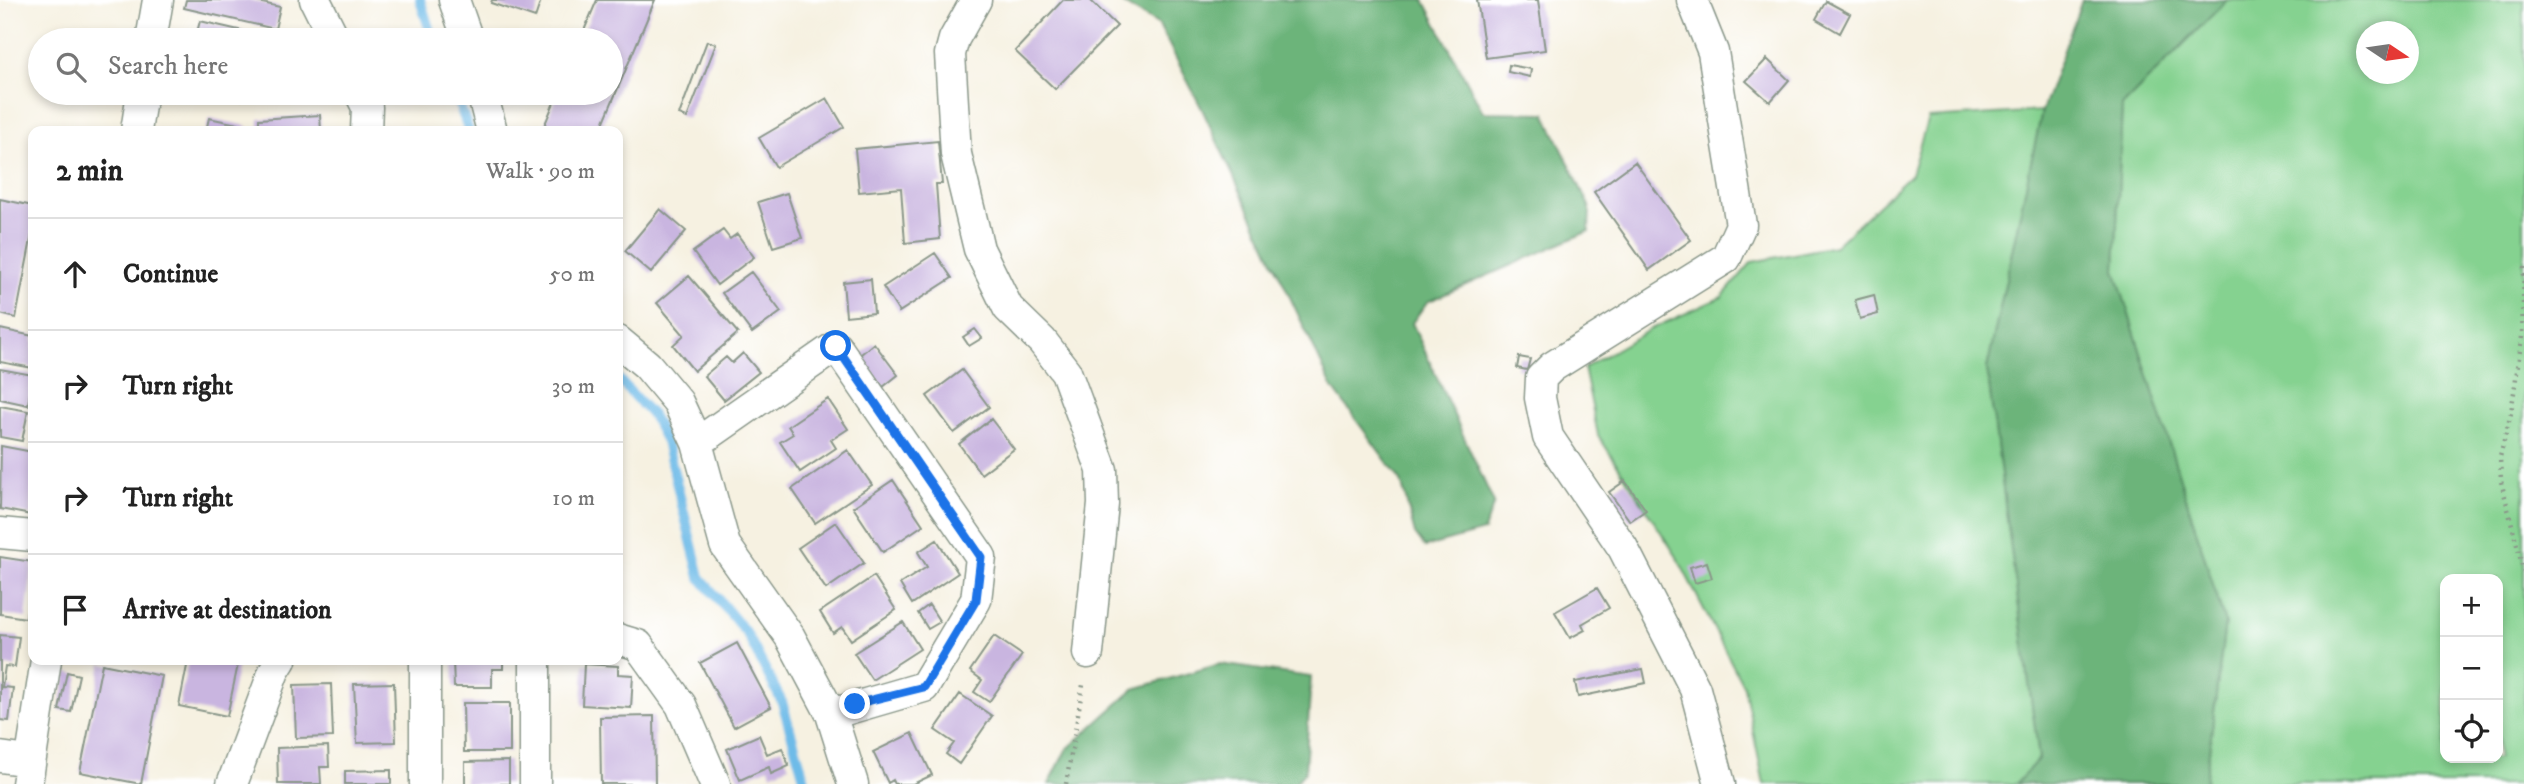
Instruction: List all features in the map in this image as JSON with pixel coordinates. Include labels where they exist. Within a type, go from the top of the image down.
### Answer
[{"type":"street","points":[[153,28],[158,0]]},
{"type":"street","points":[[316,0],[329,28]]},
{"type":"street","points":[[454,0],[464,28]]},
{"type":"street","points":[[976,0],[954,39],[950,54],[956,154],[979,249],[1008,307],[1042,341],[1066,372],[1102,470],[1103,504],[1088,653]]},
{"type":"street","points":[[1692,0],[1713,52],[1741,225],[1726,258],[1552,367],[1541,378],[1540,398],[1548,437],[1623,548],[1695,689],[1720,784]]},
{"type":"street","points":[[137,126],[140,105]]},
{"type":"street","points":[[366,105],[366,126]]},
{"type":"street","points":[[485,105],[491,126]]},
{"type":"street","points":[[623,345],[647,365],[678,402],[697,443],[725,545],[790,637],[831,714],[853,784]]},
{"type":"street","points":[[697,443],[836,346],[981,557],[976,600],[924,687],[831,714]]},
{"type":"street","points":[[0,533],[28,536]]},
{"type":"street","points":[[623,640],[638,645],[681,705],[716,784]]},
{"type":"street","points":[[19,767],[45,665]]},
{"type":"street","points":[[226,781],[279,665]]},
{"type":"street","points":[[425,665],[425,784]]},
{"type":"street","points":[[535,665],[535,784]]},
{"type":"path","points":[[2524,267],[2522,337],[2511,413],[2500,457],[2501,481],[2524,573]]},
{"type":"path","points":[[1066,784],[1088,653]]},
{"type":"green space","points":[[1117,0],[1424,0],[1483,112],[1545,113],[1590,208],[1589,231],[1427,302],[1412,323],[1494,503],[1484,531],[1425,547],[1415,534],[1401,481],[1332,387],[1202,109],[1159,25]]},
{"type":"green space","points":[[2082,0],[2227,0],[2122,106],[2115,270],[2225,623],[2205,784],[2016,784],[2039,758],[1987,369],[2042,111]]},
{"type":"green space","points":[[2227,0],[2524,0],[2524,784],[2205,784],[2225,623],[2115,270],[2122,106]]},
{"type":"green space","points":[[2042,111],[1987,369],[2039,758],[2016,784],[1764,784],[1744,687],[1677,557],[1598,435],[1584,368],[1651,329],[1722,297],[1752,262],[1835,246],[1911,174],[1928,118]]},
{"type":"green space","points":[[1220,664],[1311,677],[1305,772],[1294,784],[1049,784],[1066,750],[1134,689]]},
{"type":"building","points":[[186,0],[249,0],[280,7],[275,28],[184,8]]},
{"type":"building","points":[[492,0],[541,0],[535,18],[491,3]]},
{"type":"building","points":[[597,0],[655,0],[623,76],[623,28],[585,28]]},
{"type":"building","points":[[1063,0],[1090,0],[1117,26],[1055,89],[1015,51]]},
{"type":"building","points":[[1477,0],[1538,0],[1545,50],[1486,58]]},
{"type":"building","points":[[1826,1],[1850,14],[1840,33],[1816,19]]},
{"type":"building","points":[[200,21],[230,28],[198,28]]},
{"type":"building","points":[[707,41],[716,44],[687,118],[679,115]]},
{"type":"building","points":[[1767,59],[1789,80],[1770,102],[1746,81]]},
{"type":"building","points":[[1509,65],[1531,69],[1530,77],[1508,72]]},
{"type":"building","points":[[827,98],[844,127],[776,167],[759,138]]},
{"type":"building","points":[[553,105],[611,105],[602,126],[544,126]]},
{"type":"building","points":[[320,115],[321,126],[259,126],[259,119]]},
{"type":"building","points":[[209,118],[247,126],[207,126]]},
{"type":"building","points":[[938,141],[942,184],[936,184],[940,239],[905,243],[901,188],[859,192],[855,149]]},
{"type":"building","points":[[1635,162],[1691,240],[1649,270],[1594,192]]},
{"type":"building","points":[[787,193],[802,238],[773,247],[758,202]]},
{"type":"building","points":[[0,199],[28,205],[28,255],[16,318],[0,314]]},
{"type":"building","points":[[660,209],[686,231],[651,273],[625,251]]},
{"type":"building","points":[[723,230],[730,239],[737,234],[754,257],[717,285],[693,252]]},
{"type":"building","points":[[935,253],[952,278],[899,312],[883,287]]},
{"type":"building","points":[[751,272],[781,312],[752,333],[722,293]]},
{"type":"building","points":[[689,276],[738,333],[694,371],[673,345],[684,335],[657,303]]},
{"type":"building","points":[[871,279],[874,313],[846,316],[843,282]]},
{"type":"building","points":[[1874,295],[1878,314],[1860,319],[1855,300]]},
{"type":"building","points":[[0,329],[28,335],[28,367],[0,362]]},
{"type":"building","points":[[975,329],[982,338],[969,346],[963,337]]},
{"type":"building","points":[[874,343],[898,375],[883,387],[860,355]]},
{"type":"building","points":[[743,353],[759,372],[724,400],[704,376],[726,357],[732,363]]},
{"type":"building","points":[[1519,357],[1530,359],[1527,370],[1517,368]]},
{"type":"building","points":[[0,369],[28,374],[28,405],[0,399]]},
{"type":"building","points":[[962,370],[989,407],[954,433],[927,396]]},
{"type":"building","points":[[828,399],[848,429],[831,440],[836,448],[800,472],[780,442],[793,434],[788,426]]},
{"type":"building","points":[[0,406],[28,411],[22,441],[0,437]]},
{"type":"building","points":[[991,419],[1014,449],[981,474],[959,444]]},
{"type":"building","points":[[1,446],[28,451],[28,514],[0,509]]},
{"type":"building","points":[[848,450],[872,485],[815,523],[792,489]]},
{"type":"building","points":[[893,480],[923,525],[883,552],[853,507]]},
{"type":"building","points":[[1625,481],[1646,510],[1630,521],[1609,492]]},
{"type":"building","points":[[836,522],[864,563],[826,589],[798,548]]},
{"type":"building","points":[[937,540],[958,573],[912,604],[900,584],[927,567],[918,552]]},
{"type":"building","points":[[0,557],[28,561],[26,618],[0,614]]},
{"type":"building","points":[[1707,562],[1712,578],[1695,583],[1690,567]]},
{"type":"building","points":[[874,576],[896,610],[851,640],[842,627],[833,633],[820,612]]},
{"type":"building","points":[[1597,588],[1609,608],[1582,624],[1585,630],[1570,638],[1555,612]]},
{"type":"building","points":[[929,605],[940,622],[928,629],[918,613]]},
{"type":"building","points":[[903,622],[920,649],[872,680],[854,653]]},
{"type":"building","points":[[0,635],[19,637],[15,667],[5,666],[2,687],[13,688],[9,721],[0,720]]},
{"type":"building","points":[[994,636],[1022,655],[989,702],[974,692],[982,680],[970,671]]},
{"type":"building","points":[[737,643],[771,707],[734,727],[700,663]]},
{"type":"building","points":[[102,665],[162,676],[141,784],[80,772]]},
{"type":"building","points":[[187,665],[238,665],[227,716],[179,706]]},
{"type":"building","points":[[453,665],[503,665],[503,669],[492,669],[492,687],[454,687]]},
{"type":"building","points":[[584,665],[618,666],[618,674],[633,675],[631,708],[582,705]]},
{"type":"building","points":[[1643,669],[1646,683],[1578,697],[1575,682]]},
{"type":"building","points":[[67,672],[79,675],[71,712],[59,710]]},
{"type":"building","points":[[394,683],[396,742],[357,743],[354,684]]},
{"type":"building","points":[[331,684],[333,737],[296,738],[294,685]]},
{"type":"building","points":[[960,694],[992,716],[959,764],[946,754],[954,743],[935,730]]},
{"type":"building","points":[[463,703],[510,703],[510,752],[464,752]]},
{"type":"building","points":[[654,716],[655,784],[601,784],[600,717]]},
{"type":"building","points":[[912,733],[932,775],[913,784],[895,784],[893,780],[888,783],[873,752]]},
{"type":"building","points":[[759,735],[767,754],[782,748],[789,766],[771,774],[769,767],[740,780],[727,749]]},
{"type":"building","points":[[328,746],[329,767],[320,767],[321,784],[278,784],[277,748]]},
{"type":"building","points":[[509,761],[509,784],[465,784],[465,762]]},
{"type":"building","points":[[391,770],[391,784],[345,784],[345,771]]},
{"type":"waterway","points":[[420,0],[429,28]]},
{"type":"waterway","points":[[459,105],[467,126]]},
{"type":"waterway","points":[[623,384],[652,415],[666,441],[700,577],[747,634],[782,702],[806,784]]},
{"type":"route","points":[[836,346],[981,557],[976,600],[924,687],[855,704]]}]
